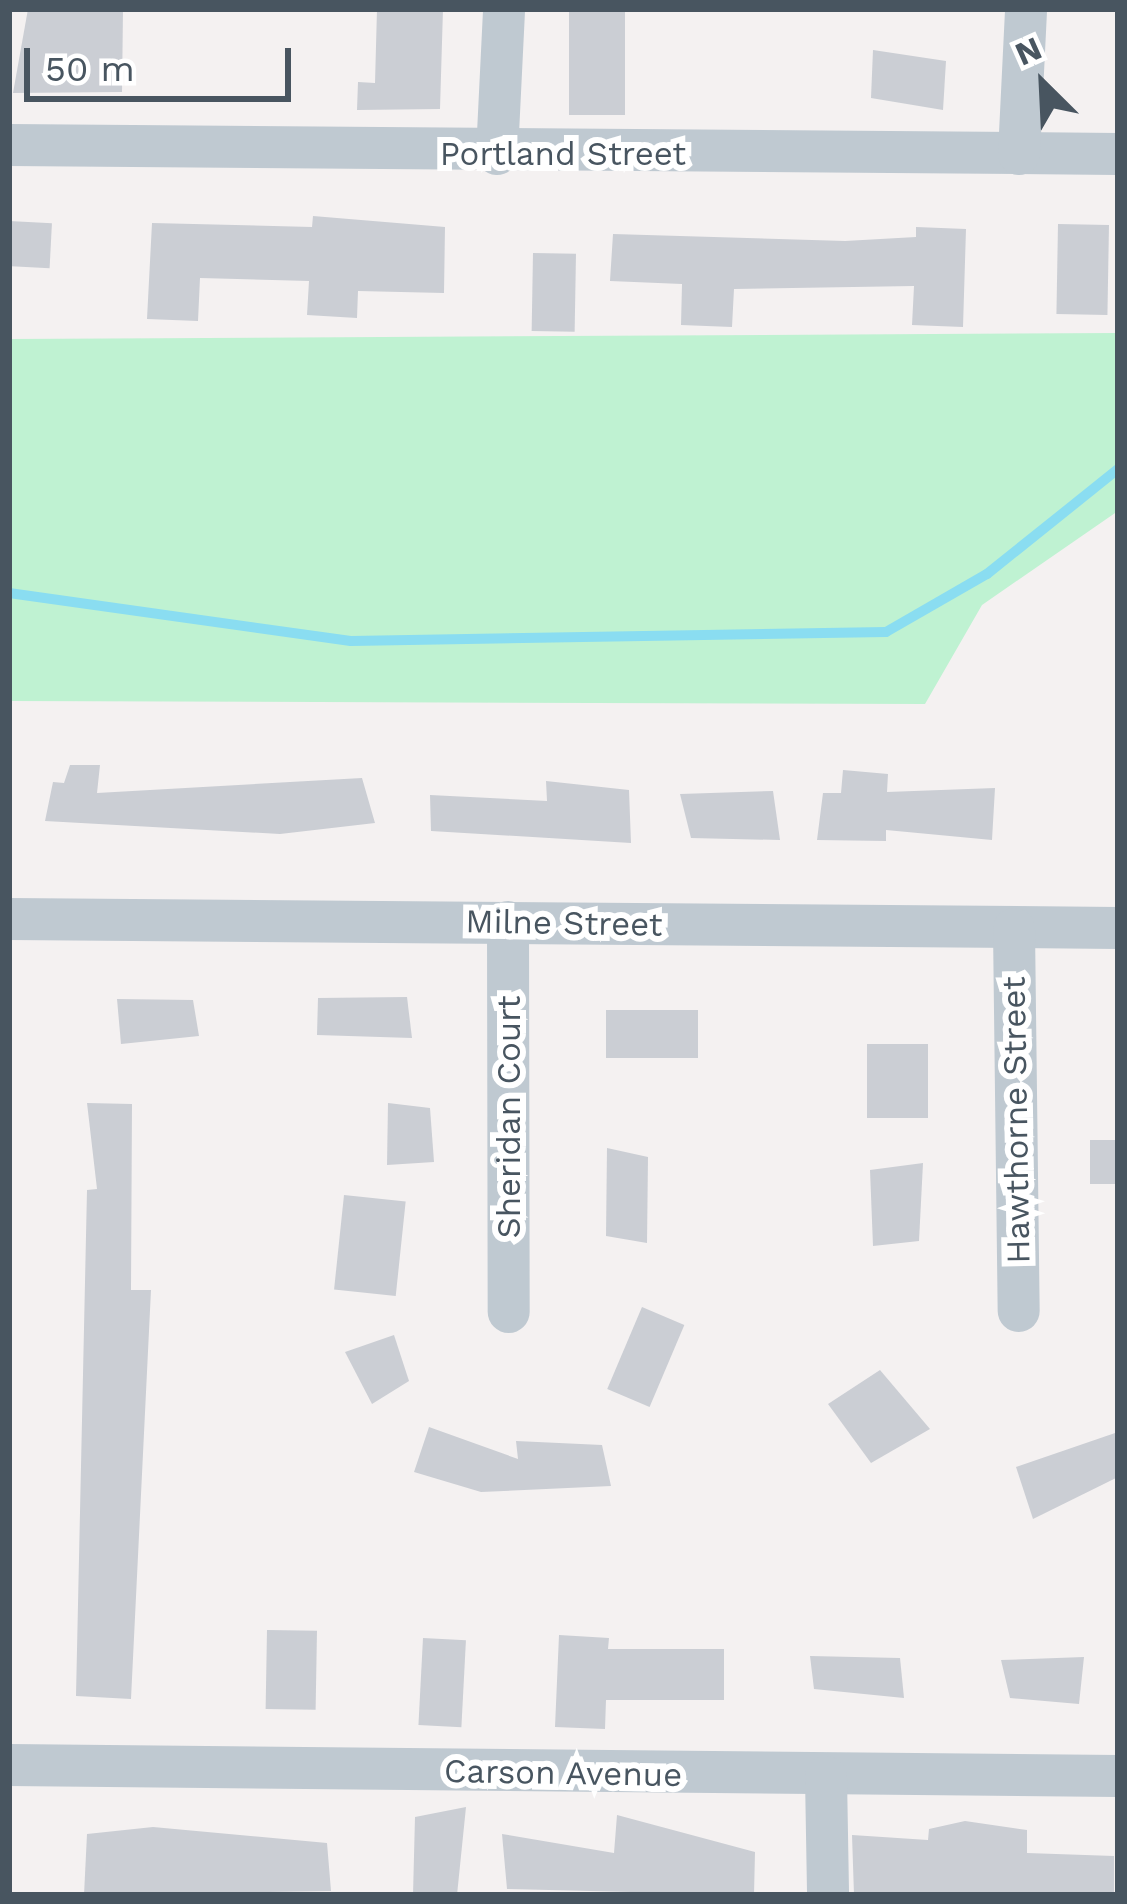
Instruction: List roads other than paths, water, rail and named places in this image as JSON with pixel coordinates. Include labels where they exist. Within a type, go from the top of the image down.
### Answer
[{"type":"street","points":[[497,154],[504,9]]},
{"type":"street","points":[[1018,154],[1026,9]]},
{"type":"street","name":"Portland Street","points":[[9,145],[497,154],[1118,154]]},
{"type":"street","name":"Milne Street","points":[[9,919],[1118,928]]},
{"type":"street","name":"Sheridan Court","points":[[508,922],[509,1312]]},
{"type":"street","name":"Hawthorne Street","points":[[1014,929],[1018,1311]]},
{"type":"street","name":"Carson Avenue","points":[[9,1765],[826,1777],[1118,1776]]},
{"type":"street","points":[[826,1777],[828,1895]]},
{"type":"waterway","points":[[9,593],[351,641],[886,632],[987,574],[1118,469]]}]
